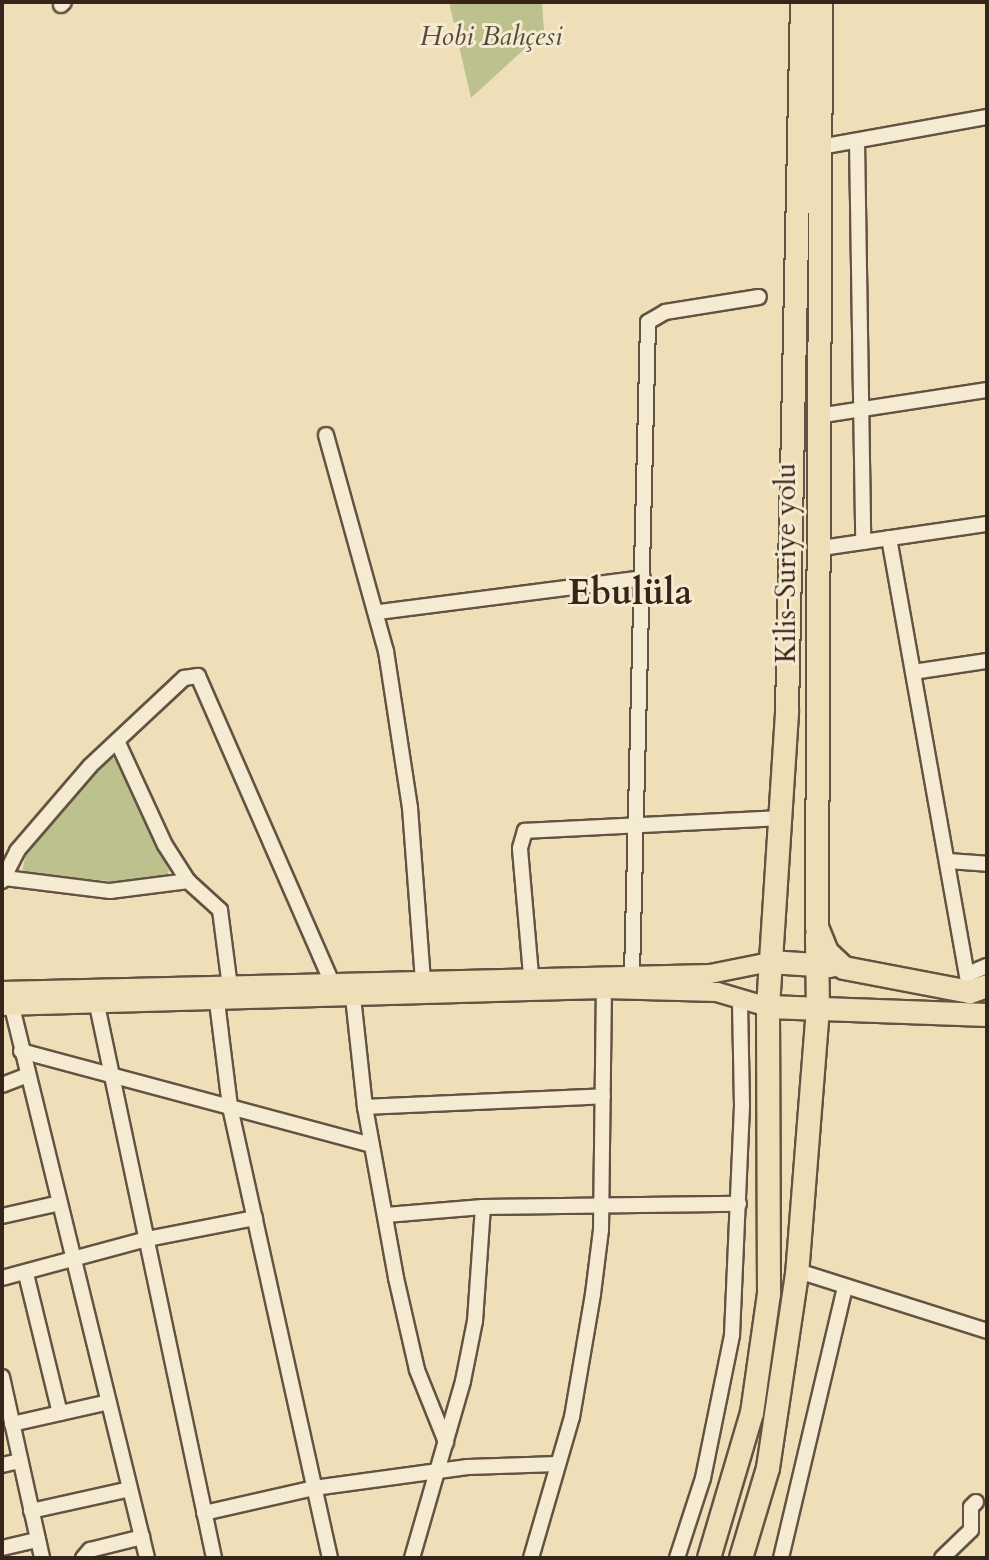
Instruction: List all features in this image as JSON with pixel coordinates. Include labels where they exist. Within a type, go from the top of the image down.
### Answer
[{"type":"highway","points":[[709,1558],[752,1413],[769,1294],[768,1007],[780,818],[798,350],[802,2]]},
{"type":"highway","name":"Kilis-Suriye yolu","points":[[821,2],[815,549],[817,927],[827,952],[844,968]]},
{"type":"highway","points":[[741,1558],[768,1468],[795,1270],[818,1011],[817,927]]},
{"type":"highway","points":[[770,962],[818,964],[975,984]]},
{"type":"highway","points":[[768,1007],[818,1011],[907,1009],[987,1015]]},
{"type":"main road","points":[[2,991],[353,997],[604,982],[632,974],[710,974],[770,962]]},
{"type":"main road","points":[[7,1007],[97,1005],[332,983],[531,975],[740,997],[768,1007]]},
{"type":"street","points":[[820,147],[987,117]]},
{"type":"street","points":[[857,141],[863,542]]},
{"type":"street","points":[[632,974],[648,322],[665,312],[759,297]]},
{"type":"street","points":[[817,416],[987,390]]},
{"type":"street","points":[[326,435],[379,612],[410,808],[423,980]]},
{"type":"street","points":[[815,549],[987,524]]},
{"type":"street","points":[[889,538],[948,861],[975,984]]},
{"type":"street","points":[[379,612],[643,578]]},
{"type":"street","points":[[913,672],[987,661]]},
{"type":"street","points":[[188,881],[110,891],[3,880],[17,851],[36,827],[184,678],[198,676],[332,983]]},
{"type":"street","points":[[118,743],[165,845],[188,881],[220,910],[230,1107],[330,1558]]},
{"type":"street","points":[[531,975],[521,835],[542,829],[780,818]]},
{"type":"street","points":[[948,861],[987,864]]},
{"type":"street","points":[[975,984],[987,966]]},
{"type":"street","points":[[531,1558],[558,1464],[588,1325],[601,1206],[604,982]]},
{"type":"street","points":[[353,997],[365,1107],[417,1370],[446,1442]]},
{"type":"street","points":[[677,1558],[703,1478],[732,1335],[739,1204],[740,997]]},
{"type":"street","points":[[97,1005],[114,1073],[214,1558]]},
{"type":"street","points":[[7,1007],[75,1261],[147,1558]]},
{"type":"street","points":[[21,1051],[114,1073],[372,1145]]},
{"type":"street","points":[[2,1085],[25,1076]]},
{"type":"street","points":[[365,1107],[603,1096]]},
{"type":"street","points":[[2,1216],[60,1203]]},
{"type":"street","points":[[386,1215],[483,1207],[739,1204]]},
{"type":"street","points":[[412,1558],[446,1442],[475,1321],[483,1207]]},
{"type":"street","points":[[2,1278],[75,1261],[147,1239],[255,1218]]},
{"type":"street","points":[[795,1270],[987,1331]]},
{"type":"street","points":[[26,1274],[60,1413]]},
{"type":"street","points":[[781,1558],[845,1287]]},
{"type":"street","points":[[2,1377],[42,1558]]},
{"type":"street","points":[[12,1424],[109,1402]]},
{"type":"street","points":[[2,1465],[20,1461]]},
{"type":"street","points":[[204,1513],[314,1488],[437,1475],[468,1467],[558,1464]]},
{"type":"street","points":[[31,1511],[130,1489]]},
{"type":"street","points":[[942,1558],[971,1530],[971,1507],[976,1502]]},
{"type":"street","points":[[83,1558],[90,1550],[142,1537]]},
{"type":"street","points":[[2,1548],[38,1540]]},
{"type":"green space","name":"Hobi Bahçesi","points":[[449,2],[542,2],[544,31],[471,98]]},
{"type":"green space","points":[[117,758],[169,871],[166,879],[131,883],[22,873],[26,852],[107,759]]},
{"type":"district","name":"Ebulüla","points":[[630,593]]}]
